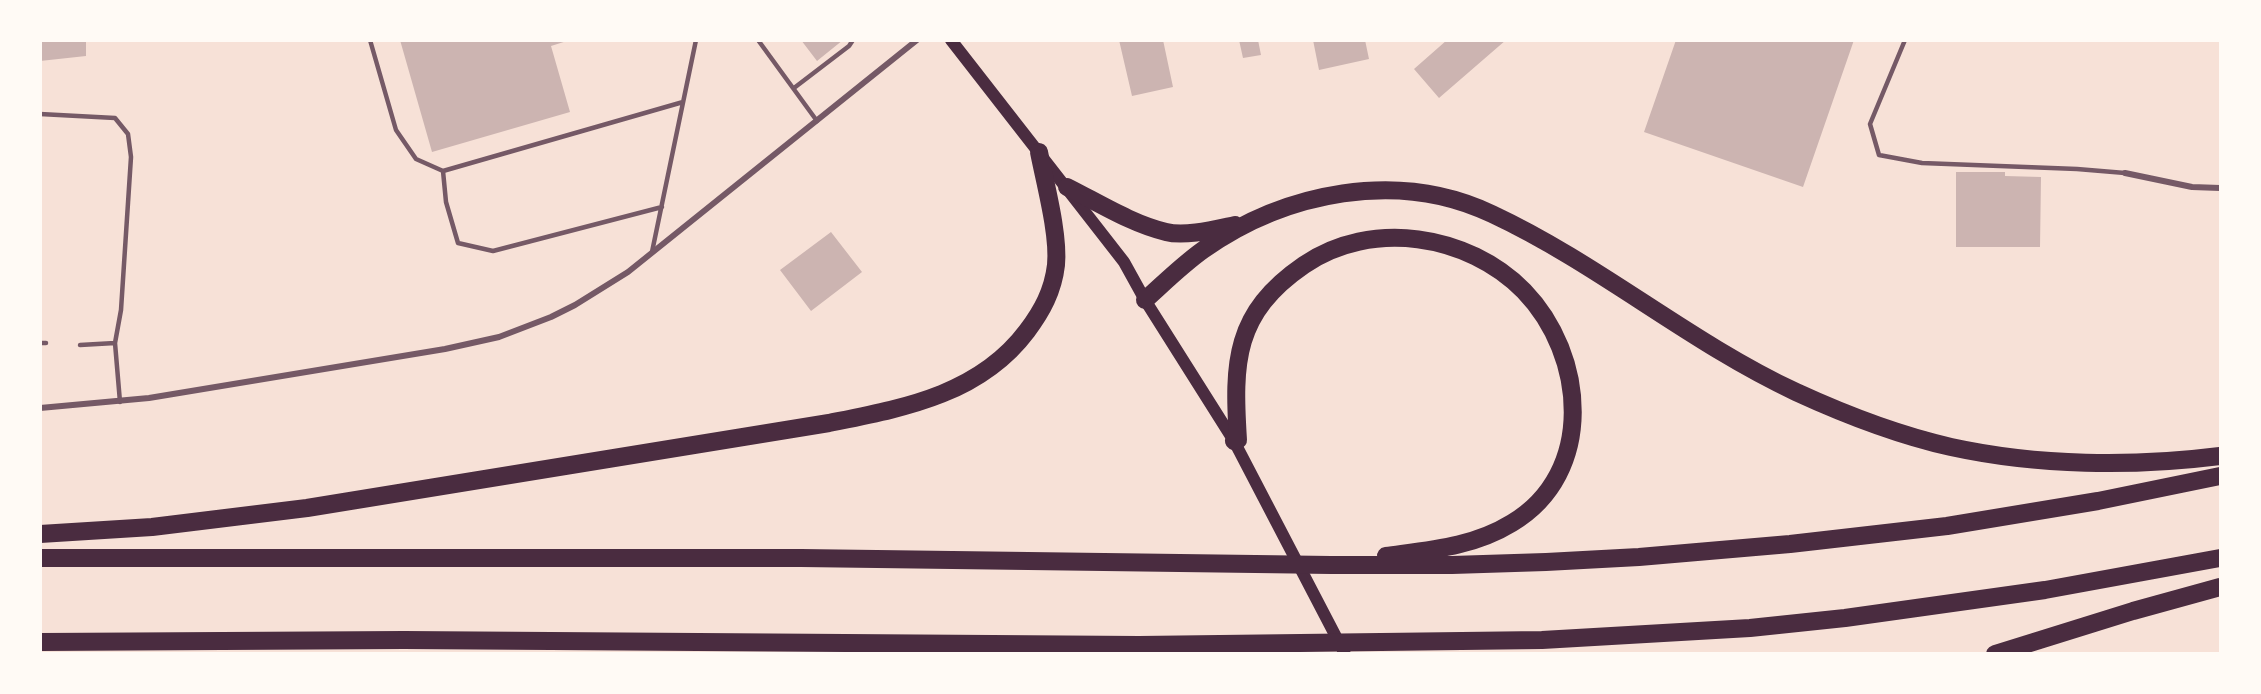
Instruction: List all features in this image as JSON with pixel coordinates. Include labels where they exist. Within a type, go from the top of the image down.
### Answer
[{"type":"highway","points":[[40,534],[152,526],[318,506],[829,423],[898,410],[935,398],[992,367],[1021,338],[1039,315],[1047,299],[1053,282],[1056,245],[1039,152]]},
{"type":"highway","points":[[1067,187],[1136,221],[1167,233],[1214,229],[1263,216],[1314,198],[1359,191],[1404,191],[1449,198],[1491,213],[1543,241],[1679,327],[1756,372],[1838,410],[1897,432],[1951,447],[2058,461],[2169,461],[2220,456]]},
{"type":"highway","points":[[1145,300],[1179,268],[1203,250],[1263,216]]},
{"type":"highway","points":[[1234,441],[1238,440],[1236,399],[1239,359],[1244,333],[1268,296],[1288,276],[1312,259],[1338,247],[1364,240],[1388,237],[1424,239],[1447,245],[1481,260],[1503,273],[1531,299],[1546,320],[1562,353],[1570,383],[1572,404],[1568,454],[1557,479],[1547,493],[1529,512],[1512,524],[1468,543],[1434,551],[1331,565]]},
{"type":"highway","points":[[40,558],[801,558],[1331,565],[1546,562],[1639,557],[1790,544],[1947,526],[2026,514],[2220,476]]},
{"type":"highway","points":[[40,642],[416,640],[1162,645],[1542,640],[1750,628],[1856,616],[2045,590],[2220,558]]},
{"type":"highway","points":[[1995,654],[2133,611],[2220,587]]},
{"type":"highway","points":[[40,651],[60,654]]},
{"type":"main road","points":[[951,40],[1124,262],[1145,300],[1234,441],[1345,654]]},
{"type":"street","points":[[40,408],[120,402],[445,350],[490,339],[525,327],[575,305],[621,277],[917,40]]},
{"type":"street","points":[[2125,173],[2192,187],[2220,188]]},
{"type":"lane","points":[[370,40],[396,130],[416,159],[443,171],[683,102]]},
{"type":"lane","points":[[652,253],[696,40]]},
{"type":"lane","points":[[758,40],[817,121]]},
{"type":"lane","points":[[794,88],[849,46],[853,40]]},
{"type":"lane","points":[[1905,40],[1870,124],[1879,155],[1922,163],[2125,173]]},
{"type":"lane","points":[[40,114],[114,118],[128,134],[131,157],[121,310],[115,343],[120,402]]},
{"type":"lane","points":[[443,171],[446,201],[458,243],[493,251],[662,207]]},
{"type":"lane","points":[[80,345],[115,343]]},
{"type":"building","points":[[40,40],[86,40],[86,56],[40,61]]},
{"type":"building","points":[[400,40],[570,40],[551,46],[570,112],[432,152]]},
{"type":"building","points":[[801,40],[843,40],[817,61]]},
{"type":"building","points":[[1119,40],[1163,40],[1173,87],[1132,96]]},
{"type":"building","points":[[1239,40],[1258,40],[1261,55],[1243,58]]},
{"type":"building","points":[[1313,40],[1365,40],[1369,59],[1319,70]]},
{"type":"building","points":[[1447,40],[1506,40],[1439,98],[1414,69]]},
{"type":"building","points":[[1676,40],[1854,40],[1803,187],[1644,132]]},
{"type":"building","points":[[1956,172],[2005,172],[2005,176],[2041,177],[2040,247],[1956,247]]},
{"type":"building","points":[[831,232],[862,272],[811,311],[780,270]]}]
